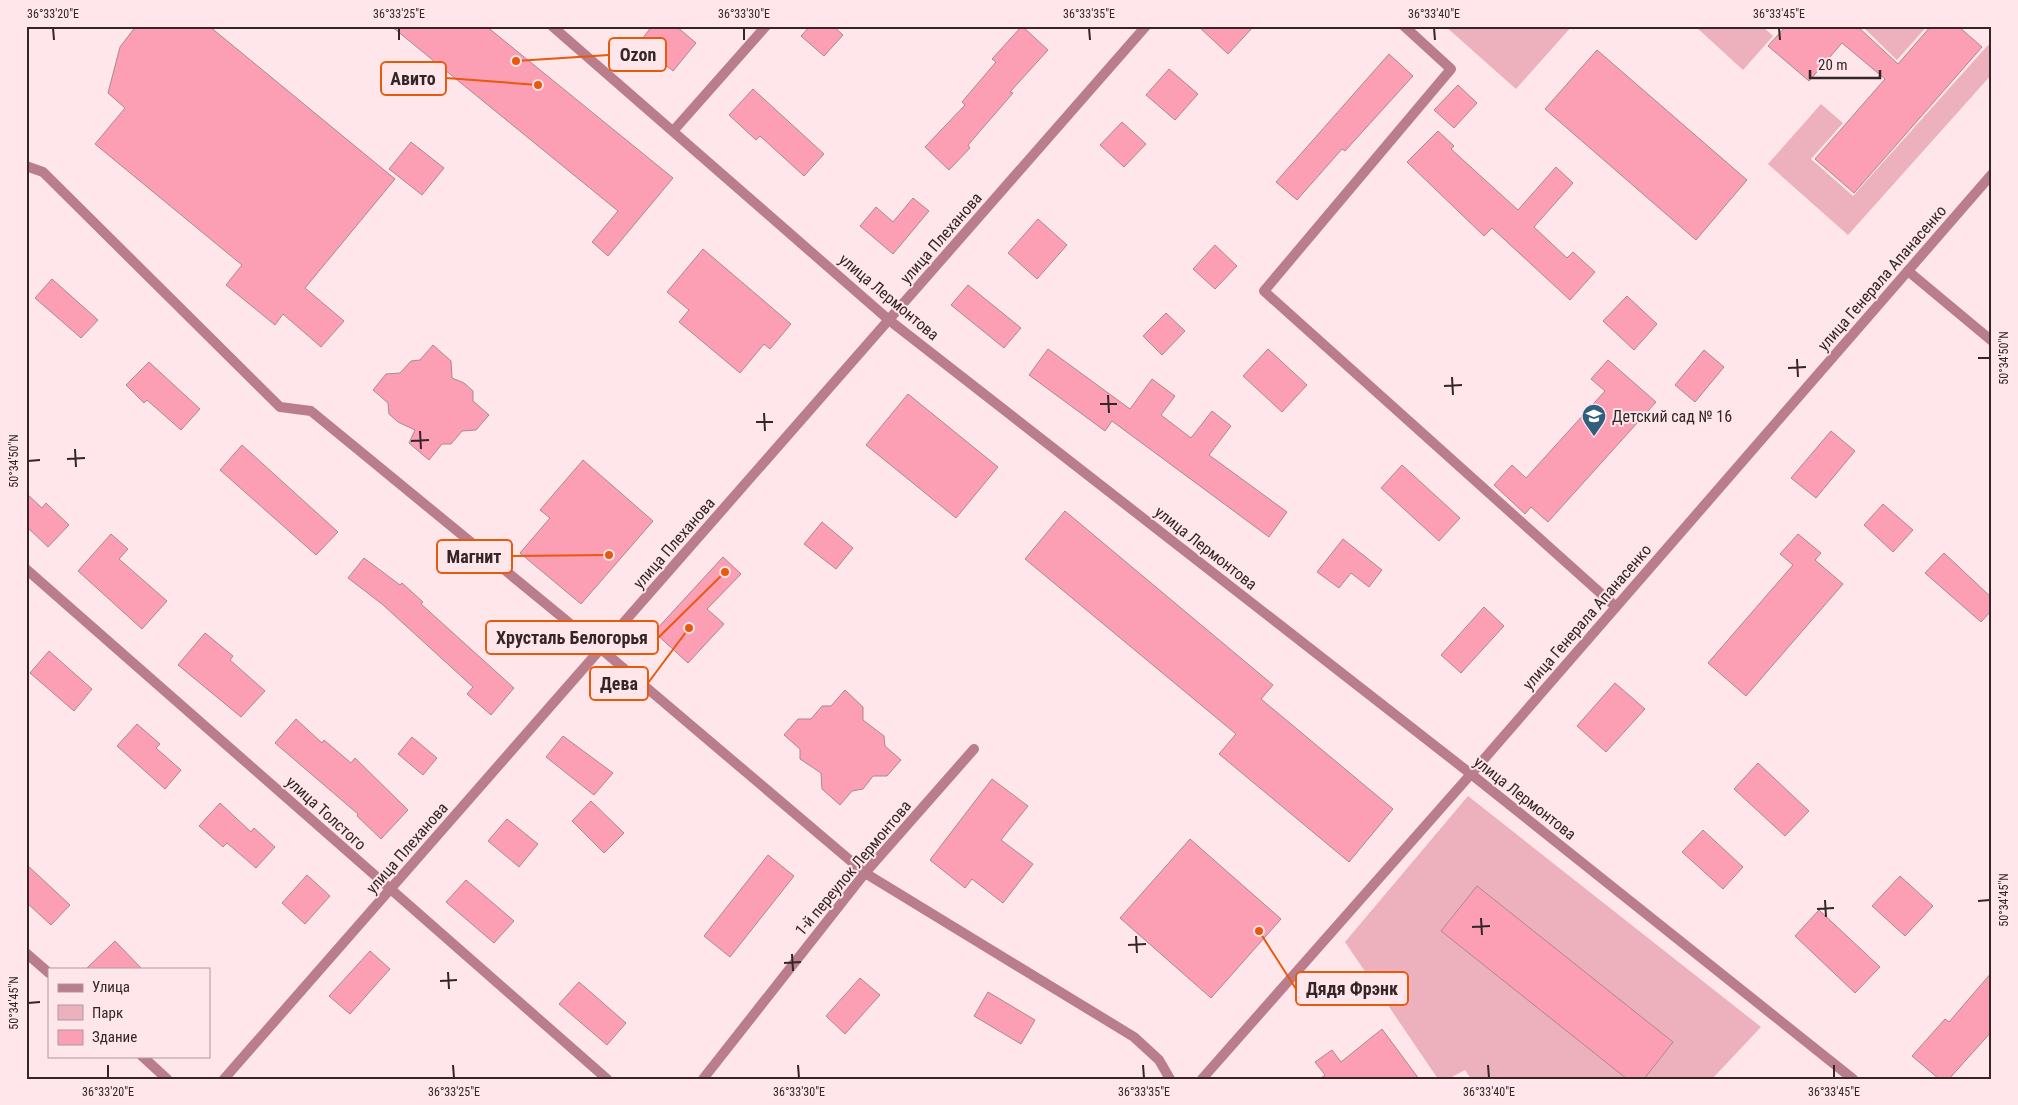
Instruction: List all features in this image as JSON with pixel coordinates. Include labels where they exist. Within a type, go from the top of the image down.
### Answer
[{"type":"street","name":"улица Лермонтова","points":[[552,26],[674,130],[890,320],[1471,774],[1853,1079]]},
{"type":"street","points":[[674,130],[766,26]]},
{"type":"street","name":"улица Плеханова","points":[[224,1079],[1146,26]]},
{"type":"street","points":[[1404,26],[1451,69],[1264,291],[1616,607]]},
{"type":"street","points":[[26,166],[43,172],[280,407],[311,411],[600,649],[865,873],[1134,1037],[1159,1060],[1170,1079]]},
{"type":"street","name":"улица Генерала Апанасенко","points":[[1202,1079],[1471,774],[1992,174]]},
{"type":"street","points":[[1908,271],[1992,341]]},
{"type":"street","name":"улица Толстого","points":[[26,569],[607,1079]]},
{"type":"street","name":"1-й переулок Лермонтова","points":[[703,1079],[865,873],[974,749]]},
{"type":"street","points":[[26,953],[48,972]]},
{"type":"street","points":[[144,1058],[168,1079]]},
{"type":"green space","points":[[1445,26],[1572,26],[1516,89]]},
{"type":"green space","points":[[1695,26],[1762,26],[1773,36],[1743,70]]},
{"type":"green space","points":[[1862,26],[1927,26],[1897,60]]},
{"type":"green space","points":[[1988,45],[1992,48],[1992,74],[1848,235],[1768,164],[1821,104],[1843,123],[1811,159],[1853,196]]},
{"type":"green space","points":[[1468,796],[1761,1027],[1712,1079],[1471,1079],[1465,1070],[1448,1079],[1438,1079],[1345,942]]},
{"type":"building","points":[[136,26],[209,26],[395,179],[305,288],[344,321],[321,347],[283,314],[275,325],[226,285],[242,265],[95,144],[125,108],[108,93],[120,47]]},
{"type":"building","points":[[391,26],[486,26],[673,178],[608,256],[592,242],[618,211]]},
{"type":"building","points":[[652,26],[676,26],[696,43],[673,71],[639,43]]},
{"type":"building","points":[[810,26],[833,26],[843,35],[824,56],[801,36]]},
{"type":"building","points":[[1022,26],[1048,50],[1010,92],[1013,93],[968,145],[970,148],[949,170],[925,147],[965,105],[962,102],[996,62],[992,59]]},
{"type":"building","points":[[1198,26],[1254,26],[1228,54]]},
{"type":"building","points":[[1786,26],[1857,26],[1898,64],[1931,26],[1958,26],[1982,47],[1854,193],[1815,159],[1885,79],[1842,43],[1809,81],[1768,46]]},
{"type":"building","points":[[1597,50],[1747,180],[1696,240],[1545,109]]},
{"type":"building","points":[[1389,54],[1413,76],[1345,151],[1342,149],[1297,200],[1276,182]]},
{"type":"building","points":[[1169,69],[1198,94],[1175,120],[1146,95]]},
{"type":"building","points":[[1458,85],[1477,103],[1454,128],[1434,110]]},
{"type":"building","points":[[753,89],[824,154],[804,176],[760,136],[756,140],[729,115]]},
{"type":"building","points":[[1122,122],[1146,144],[1124,167],[1100,145]]},
{"type":"building","points":[[1438,131],[1454,146],[1451,149],[1518,210],[1556,167],[1573,183],[1534,227],[1567,258],[1573,252],[1595,272],[1570,300],[1492,228],[1484,236],[1407,162]]},
{"type":"building","points":[[411,142],[444,168],[422,195],[389,169]]},
{"type":"building","points":[[913,198],[929,211],[893,254],[860,226],[876,207],[893,222]]},
{"type":"building","points":[[1038,219],[1067,245],[1037,279],[1008,253]]},
{"type":"building","points":[[1215,245],[1237,266],[1215,289],[1193,269]]},
{"type":"building","points":[[703,249],[791,324],[770,349],[764,344],[740,373],[679,322],[689,310],[667,292]]},
{"type":"building","points":[[52,279],[98,320],[81,338],[35,298]]},
{"type":"building","points":[[968,285],[1021,328],[1004,348],[951,305]]},
{"type":"building","points":[[1627,296],[1657,324],[1634,350],[1603,321]]},
{"type":"building","points":[[1166,313],[1185,331],[1162,355],[1143,336]]},
{"type":"building","points":[[433,345],[451,361],[452,378],[464,383],[473,391],[473,401],[489,415],[476,430],[462,431],[451,444],[442,444],[429,460],[409,443],[415,430],[398,422],[389,414],[388,403],[373,390],[386,374],[400,373],[411,361],[420,360]]},
{"type":"building","points":[[1048,349],[1130,409],[1152,379],[1175,396],[1161,415],[1191,438],[1212,411],[1231,426],[1209,455],[1287,512],[1269,537],[1112,421],[1105,431],[1029,375]]},
{"type":"building","points":[[1268,349],[1307,385],[1282,412],[1243,376]]},
{"type":"building","points":[[1704,350],[1724,367],[1695,402],[1675,385]]},
{"type":"building","name":"Детский сад № 16","points":[[1608,360],[1656,402],[1548,522],[1531,507],[1525,514],[1494,485],[1512,465],[1526,478],[1605,391],[1591,379]]},
{"type":"building","points":[[149,362],[200,409],[181,430],[147,400],[144,403],[126,385]]},
{"type":"building","points":[[908,394],[998,467],[956,518],[866,445]]},
{"type":"building","points":[[1831,431],[1855,451],[1816,498],[1791,478]]},
{"type":"building","points":[[242,445],[338,532],[316,555],[220,470]]},
{"type":"building","points":[[583,460],[653,521],[581,604],[520,553],[550,518],[540,510]]},
{"type":"building","points":[[1402,465],[1460,518],[1439,541],[1381,488]]},
{"type":"building","points":[[26,493],[42,508],[46,503],[69,525],[48,547],[26,526]]},
{"type":"building","points":[[1883,504],[1913,530],[1893,552],[1864,525]]},
{"type":"building","points":[[1065,511],[1273,685],[1261,699],[1393,809],[1349,862],[1219,754],[1236,734],[1025,559]]},
{"type":"building","points":[[822,522],[853,548],[836,569],[804,544]]},
{"type":"building","points":[[111,534],[128,549],[119,559],[167,601],[142,629],[78,571]]},
{"type":"building","points":[[1798,534],[1821,553],[1815,560],[1843,584],[1746,696],[1708,663],[1793,565],[1780,554]]},
{"type":"building","points":[[1343,539],[1382,570],[1369,587],[1351,573],[1339,588],[1317,572]]},
{"type":"building","points":[[1944,553],[1992,598],[1992,610],[1981,622],[1925,573]]},
{"type":"building","points":[[723,557],[741,574],[707,609],[724,624],[688,663],[654,632]]},
{"type":"building","points":[[364,558],[400,585],[402,583],[423,602],[421,604],[514,688],[491,715],[467,694],[473,687],[382,604],[348,578]]},
{"type":"building","points":[[1484,607],[1504,626],[1461,673],[1441,655]]},
{"type":"building","points":[[205,633],[233,656],[230,660],[265,691],[241,717],[178,665]]},
{"type":"building","points":[[49,651],[92,689],[74,711],[30,673]]},
{"type":"building","points":[[1615,683],[1645,709],[1606,752],[1577,726]]},
{"type":"building","points":[[845,690],[863,707],[863,720],[884,736],[885,746],[901,760],[887,776],[873,776],[863,789],[852,791],[840,805],[822,789],[821,773],[800,759],[800,749],[784,735],[798,719],[811,719],[822,706],[831,706]]},
{"type":"building","points":[[296,719],[322,743],[324,740],[351,763],[355,758],[408,810],[381,839],[357,816],[358,814],[275,743]]},
{"type":"building","points":[[137,724],[160,744],[156,748],[181,770],[165,789],[117,746]]},
{"type":"building","points":[[563,736],[613,773],[594,795],[546,757]]},
{"type":"building","points":[[412,737],[437,758],[423,775],[398,754]]},
{"type":"building","points":[[1758,763],[1809,811],[1785,836],[1734,789]]},
{"type":"building","points":[[992,779],[1028,806],[1001,840],[1033,864],[1003,903],[972,879],[965,888],[930,860]]},
{"type":"building","points":[[591,801],[624,833],[604,853],[572,821]]},
{"type":"building","points":[[220,803],[251,832],[254,828],[275,847],[256,868],[227,843],[223,847],[199,826]]},
{"type":"building","points":[[507,819],[538,844],[519,867],[488,841]]},
{"type":"building","points":[[1703,830],[1743,867],[1723,889],[1682,852]]},
{"type":"building","points":[[1190,839],[1281,919],[1211,998],[1120,918]]},
{"type":"building","points":[[768,855],[794,876],[730,957],[704,936]]},
{"type":"building","points":[[26,864],[70,905],[51,925],[26,902]]},
{"type":"building","points":[[307,875],[330,896],[305,924],[282,903]]},
{"type":"building","points":[[1900,876],[1933,906],[1905,936],[1872,906]]},
{"type":"building","points":[[466,880],[514,921],[494,943],[446,902]]},
{"type":"building","points":[[1477,886],[1673,1042],[1644,1079],[1627,1079],[1441,931]]},
{"type":"building","points":[[1819,910],[1880,967],[1855,993],[1795,936]]},
{"type":"building","points":[[115,941],[141,968],[87,968]]},
{"type":"building","points":[[370,951],[390,969],[350,1014],[329,996]]},
{"type":"building","points":[[1992,972],[1992,1031],[1949,1079],[1939,1079],[1912,1056],[1945,1019],[1949,1022]]},
{"type":"building","points":[[860,978],[880,995],[845,1034],[826,1016]]},
{"type":"building","points":[[579,982],[626,1023],[607,1045],[559,1004]]},
{"type":"building","points":[[988,992],[1035,1020],[1021,1044],[974,1016]]},
{"type":"building","points":[[1382,1029],[1419,1079],[1320,1079],[1325,1075],[1315,1062],[1332,1050],[1341,1062]]},
{"type":"place","name":"Ozon","points":[[516,61]]},
{"type":"place","name":"Авито","points":[[538,85]]},
{"type":"place","name":"Детский сад № 16","points":[[1594,437]]},
{"type":"place","name":"Магнит","points":[[609,555]]},
{"type":"place","name":"Хрусталь Белогорья","points":[[725,572]]},
{"type":"place","name":"Дева","points":[[689,628]]},
{"type":"place","name":"Дядя Фрэнк","points":[[1259,931]]}]
